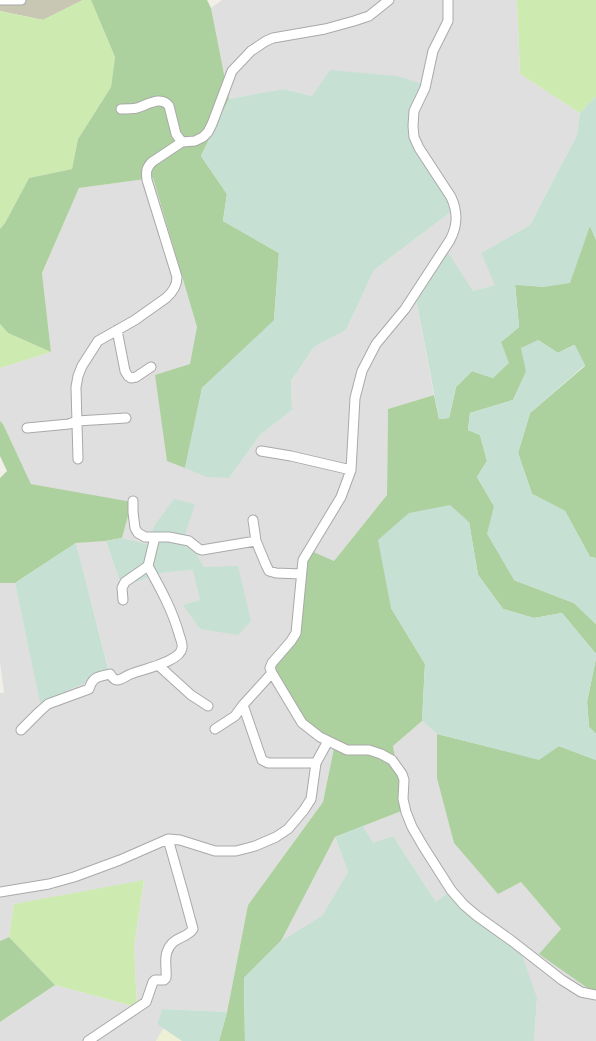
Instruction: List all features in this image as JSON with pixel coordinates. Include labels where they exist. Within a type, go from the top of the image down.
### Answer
[{"type":"street","points":[[0,0],[21,0]]},
{"type":"street","points":[[78,459],[76,387],[82,366],[98,340],[134,320],[166,298],[177,284],[177,277],[146,172],[148,166],[182,142],[194,141],[203,137],[208,132],[232,72],[251,51],[261,44],[273,38],[325,29],[369,16],[389,0]]},
{"type":"street","points":[[448,0],[448,21],[433,51],[425,88],[414,111],[413,126],[414,136],[419,148],[454,204],[456,210],[455,230],[405,309],[376,344],[362,371],[355,398],[351,470],[342,497],[302,560],[296,633],[272,663],[270,668],[302,723],[320,737],[347,750],[369,750],[392,760],[402,774],[404,780],[403,799],[412,827],[451,890],[464,905],[477,916],[512,940],[562,980],[581,992],[596,995]]},
{"type":"street","points":[[121,109],[135,108],[158,100],[166,102],[169,106],[176,134],[182,142]]},
{"type":"street","points":[[117,330],[125,371],[128,376],[131,378],[136,377],[151,367]]},
{"type":"street","points":[[27,428],[126,418]]},
{"type":"street","points":[[261,451],[291,456],[351,470]]},
{"type":"street","points":[[133,501],[135,528],[138,533],[144,537],[168,537],[189,541],[202,550],[256,541]]},
{"type":"street","points":[[253,520],[256,541],[269,571],[276,573],[301,574]]},
{"type":"street","points":[[123,600],[122,588],[125,582],[148,566],[155,537]]},
{"type":"street","points":[[21,730],[48,704],[89,689],[94,678],[110,674],[114,679],[118,680],[132,673],[158,665],[175,657],[182,651],[177,625],[169,605],[148,566]]},
{"type":"street","points":[[158,665],[191,695],[208,706]]},
{"type":"street","points":[[215,729],[235,716],[272,673]]},
{"type":"street","points":[[243,705],[262,760],[268,763],[316,763]]},
{"type":"street","points":[[0,892],[49,884],[74,877],[120,860],[168,839],[180,840],[215,851],[236,851],[255,846],[276,837],[288,829],[304,810],[310,799],[316,763],[328,741]]},
{"type":"street","points":[[88,1041],[146,1002],[153,982],[155,980],[164,980],[166,978],[165,956],[169,945],[191,932],[192,929],[182,885],[168,839]]},
{"type":"shaded area","points":[[0,0],[83,0],[43,20],[0,11]]},
{"type":"shaded area","points":[[222,0],[517,0],[520,74],[580,113],[577,135],[530,225],[481,253],[496,285],[473,291],[416,298],[434,395],[388,409],[387,495],[334,561],[334,748],[323,802],[248,905],[227,1012],[162,1009],[157,1024],[164,1028],[156,1041],[0,1041],[0,1022],[55,985],[137,1007],[134,947],[144,881],[14,904],[9,937],[0,941],[0,693],[4,693],[0,662],[0,583],[15,583],[40,702],[109,671],[76,543],[106,541],[122,587],[161,573],[194,570],[200,600],[184,605],[200,629],[204,568],[185,535],[151,546],[122,538],[132,503],[31,484],[3,424],[0,421],[0,368],[51,352],[42,273],[79,188],[153,178],[197,327],[191,364],[229,478],[260,435],[292,410],[291,381],[314,347],[346,330],[374,270],[456,208],[312,96],[283,89],[229,99],[211,8]]},
{"type":"shaded area","points":[[330,70],[397,76],[422,84],[415,124],[420,151],[456,208],[374,270],[346,330],[314,347],[291,381],[292,410],[260,435],[229,478],[207,477],[185,468],[202,388],[274,320],[279,253],[223,221],[227,194],[201,156],[229,99],[283,89],[312,96]]},
{"type":"shaded area","points":[[596,96],[596,240],[590,226],[570,283],[544,287],[515,285],[519,327],[501,342],[509,363],[493,378],[472,371],[456,387],[449,418],[439,419],[416,298],[447,251],[473,291],[495,285],[481,253],[530,225],[577,135],[580,113]]},
{"type":"shaded area","points":[[538,340],[558,353],[575,345],[585,365],[530,413],[518,453],[532,494],[565,511],[590,557],[596,558],[596,624],[574,603],[514,580],[487,534],[494,506],[477,477],[487,461],[480,435],[468,430],[470,413],[513,400],[526,372],[521,348]]},
{"type":"shaded area","points":[[174,499],[195,504],[185,535],[204,567],[238,566],[251,621],[238,635],[200,629],[183,605],[200,600],[193,570],[161,573],[122,587],[106,541],[122,538],[150,545],[154,526]]},
{"type":"shaded area","points":[[450,505],[469,522],[478,575],[503,609],[534,618],[562,613],[596,654],[587,702],[589,727],[596,734],[596,760],[559,746],[539,760],[437,734],[422,721],[425,664],[391,608],[378,540],[409,513]]},
{"type":"shaded area","points":[[76,543],[109,672],[40,703],[15,583]]},
{"type":"shaded area","points":[[422,721],[437,734],[437,778],[561,929],[596,994],[596,1041],[534,1041],[537,998],[436,902],[393,836],[373,844],[363,826],[403,810],[393,746]]},
{"type":"shaded area","points":[[363,826],[373,843],[393,836],[436,902],[456,887],[480,924],[522,955],[537,998],[534,1041],[245,1041],[244,978],[281,941],[322,916],[348,872],[335,837]]},
{"type":"shaded area","points":[[335,837],[348,872],[322,917],[281,941]]},
{"type":"shaded area","points":[[162,1009],[227,1012],[219,1041],[182,1041],[157,1024]]},
{"type":"shaded area","points":[[164,1028],[182,1041],[156,1041]]},
{"type":"green space","points":[[83,0],[91,0],[115,57],[111,87],[78,139],[72,169],[29,178],[5,223],[0,229],[0,11],[43,20]]},
{"type":"green space","points":[[91,0],[207,0],[211,8],[229,99],[201,156],[227,194],[223,221],[279,253],[274,321],[202,388],[185,468],[167,461],[155,375],[190,364],[197,327],[153,178],[79,188],[42,273],[51,352],[8,333],[0,324],[0,229],[5,223],[29,178],[72,169],[78,139],[111,87],[115,57]]},
{"type":"green space","points":[[517,0],[596,0],[596,96],[580,113],[520,74]]},
{"type":"green space","points":[[590,226],[596,240],[596,558],[590,557],[565,511],[532,494],[518,453],[530,413],[585,366],[574,345],[558,353],[538,340],[526,372],[513,400],[470,413],[468,430],[480,435],[487,461],[477,477],[494,506],[514,580],[574,603],[596,624],[596,654],[562,613],[534,618],[503,609],[478,575],[469,522],[391,608],[425,664],[422,721],[393,746],[404,810],[335,837],[281,941],[244,978],[245,1041],[219,1041],[227,1012],[248,905],[323,802],[334,748],[302,725],[273,668],[290,646],[309,550],[334,561],[387,495],[388,409],[434,395],[439,419],[449,418],[456,387],[472,371],[493,378],[501,342],[519,327],[515,284],[544,287]]},
{"type":"green space","points":[[0,324],[8,333],[51,352],[0,368]]},
{"type":"green space","points":[[0,421],[3,424],[31,484],[132,502],[122,538],[106,541],[76,543],[15,583],[0,583],[0,478],[7,471],[0,456]]},
{"type":"green space","points":[[596,658],[596,734],[589,727],[587,702]]},
{"type":"green space","points":[[437,734],[539,759],[559,746],[596,760],[596,994],[539,954],[561,929],[521,882],[498,894],[454,843],[437,778]]},
{"type":"green space","points":[[144,880],[134,947],[137,1007],[55,985],[9,937],[14,904]]},
{"type":"green space","points":[[9,937],[55,985],[0,1022],[0,941]]}]
